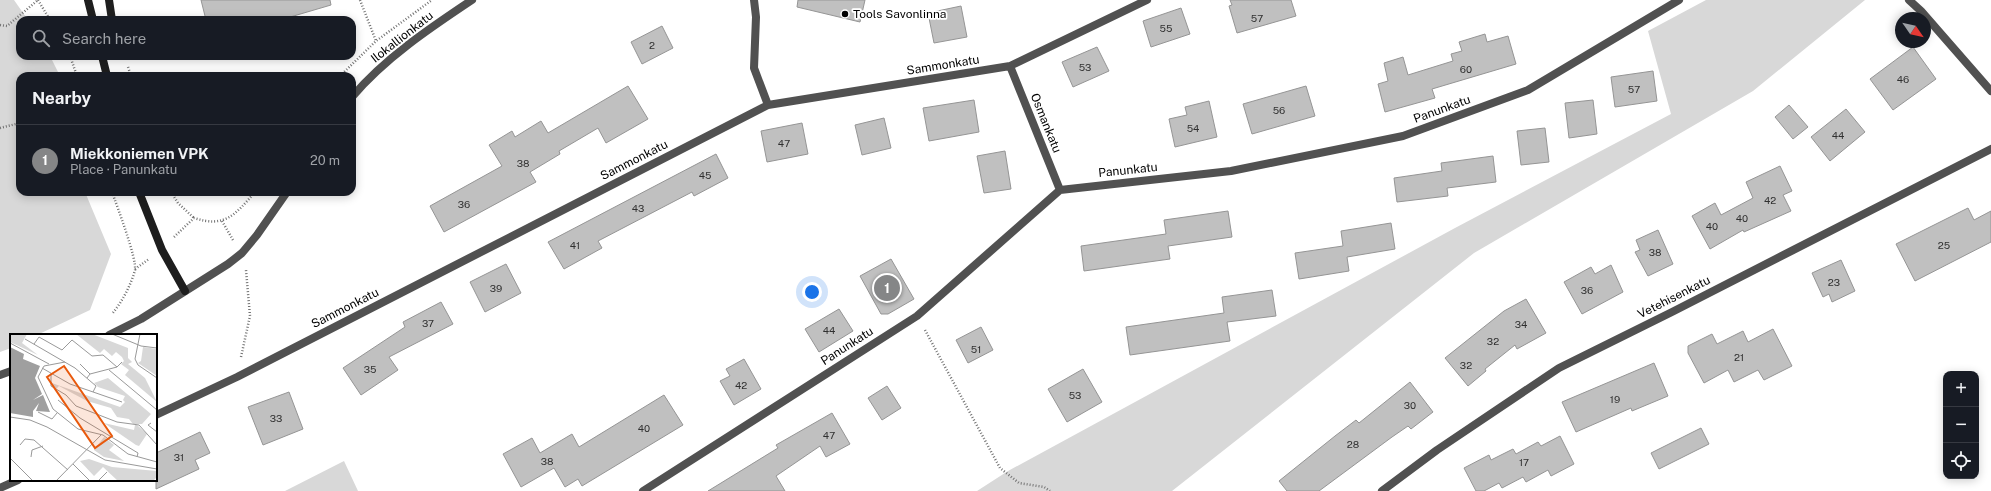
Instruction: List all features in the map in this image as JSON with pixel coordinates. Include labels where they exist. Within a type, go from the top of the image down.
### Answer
[{"type":"street","points":[[88,0],[92,16]]},
{"type":"street","points":[[109,0],[111,16]]},
{"type":"street","name":"Ilokallionkatu","points":[[356,92],[364,83],[405,48],[472,0]]},
{"type":"street","points":[[754,0],[756,17],[754,68],[768,105]]},
{"type":"street","name":"Sammonkatu","points":[[157,415],[237,377],[768,105],[1010,66],[1146,0]]},
{"type":"street","name":"Panunkatu","points":[[643,491],[917,316],[1060,190],[1231,171],[1404,136],[1528,90],[1679,0]]},
{"type":"street","points":[[1909,0],[1921,11],[1991,91]]},
{"type":"street","points":[[103,60],[106,72]]},
{"type":"street","points":[[104,66],[105,60]]},
{"type":"street","name":"Osmankatu","points":[[1010,66],[1060,190]]},
{"type":"street","name":"Vetehisenkatu","points":[[1382,491],[1437,450],[1559,368],[1991,149]]},
{"type":"street","points":[[141,196],[162,250],[185,291]]},
{"type":"street","points":[[111,334],[141,319],[228,264],[242,253],[258,235],[284,196]]},
{"type":"street","points":[[0,375],[10,371]]},
{"type":"street","points":[[0,488],[16,481]]},
{"type":"path","points":[[19,16],[38,0],[48,16]]},
{"type":"path","points":[[360,0],[376,41]]},
{"type":"path","points":[[344,72],[376,41],[432,0]]},
{"type":"path","points":[[0,25],[7,26],[16,18]]},
{"type":"path","points":[[71,60],[76,72]]},
{"type":"path","points":[[128,67],[130,72]]},
{"type":"path","points":[[0,128],[16,124]]},
{"type":"path","points":[[113,196],[126,232],[135,269]]},
{"type":"path","points":[[174,196],[178,203],[194,218],[207,222],[222,222],[240,209],[251,196]]},
{"type":"path","points":[[106,318],[112,314],[120,304],[135,269],[162,250],[194,218]]},
{"type":"path","points":[[222,222],[242,253],[248,278],[250,316],[237,377]]},
{"type":"path","points":[[917,316],[1000,468],[1019,483],[1044,487],[1050,491]]},
{"type":"shaded area","points":[[0,0],[14,0],[25,16],[16,16],[16,60],[52,60],[58,72],[16,72],[16,196],[87,196],[111,254],[90,310],[39,334],[10,334],[10,348],[0,352]]},
{"type":"shaded area","points":[[1706,0],[1865,0],[1753,91],[1474,253],[1172,491],[977,491],[1008,471],[1455,228],[1671,114],[1648,31]]},
{"type":"shaded area","points":[[344,461],[358,491],[285,491]]},
{"type":"building","points":[[201,0],[330,0],[331,5],[294,16],[205,16]]},
{"type":"building","name":"Tools Savonlinna","points":[[798,0],[865,0],[860,22],[797,7]]},
{"type":"building","points":[[1230,0],[1291,0],[1296,16],[1237,33],[1229,6],[1232,5]]},
{"type":"building","points":[[961,6],[967,37],[934,43],[928,13]]},
{"type":"building","points":[[1181,8],[1190,34],[1151,47],[1143,21]]},
{"type":"building","points":[[662,26],[673,48],[642,64],[631,42]]},
{"type":"building","points":[[1485,34],[1487,42],[1508,36],[1516,64],[1432,89],[1435,98],[1385,112],[1378,84],[1388,81],[1384,63],[1403,57],[1408,75],[1453,61],[1451,54],[1462,51],[1459,42]]},
{"type":"building","points":[[1097,47],[1109,71],[1073,87],[1062,62]]},
{"type":"building","points":[[1914,48],[1936,79],[1893,110],[1870,79]]},
{"type":"building","points":[[1653,71],[1657,101],[1615,107],[1611,77]]},
{"type":"building","points":[[628,86],[648,119],[606,143],[598,128],[559,151],[560,154],[530,172],[536,182],[444,232],[430,206],[502,166],[489,145],[512,131],[515,137],[541,121],[548,133]]},
{"type":"building","points":[[1306,86],[1315,116],[1252,134],[1243,104]]},
{"type":"building","points":[[974,100],[979,132],[929,141],[923,108]]},
{"type":"building","points":[[1593,100],[1597,134],[1569,138],[1565,103]]},
{"type":"building","points":[[1209,101],[1217,137],[1175,147],[1169,119],[1187,115],[1185,107]]},
{"type":"building","points":[[1789,105],[1808,127],[1793,139],[1775,117]]},
{"type":"building","points":[[1846,109],[1865,132],[1830,161],[1811,137]]},
{"type":"building","points":[[884,118],[891,148],[862,155],[855,125]]},
{"type":"building","points":[[802,123],[808,154],[767,162],[761,131]]},
{"type":"building","points":[[1545,128],[1549,162],[1521,165],[1517,131]]},
{"type":"building","points":[[1005,151],[1011,189],[984,193],[977,156]]},
{"type":"building","points":[[716,154],[728,178],[694,196],[692,192],[598,241],[602,248],[564,269],[548,242]]},
{"type":"building","points":[[1493,156],[1496,182],[1447,188],[1448,196],[1397,202],[1394,178],[1442,171],[1441,163]]},
{"type":"building","points":[[1780,166],[1792,191],[1783,195],[1791,211],[1744,232],[1743,230],[1710,249],[1692,216],[1715,203],[1721,215],[1753,198],[1746,182]]},
{"type":"building","points":[[1968,208],[1974,220],[1991,211],[1991,242],[1915,281],[1896,244]]},
{"type":"building","points":[[1228,211],[1232,237],[1168,246],[1170,259],[1084,271],[1081,246],[1166,234],[1164,220]]},
{"type":"building","points":[[1391,223],[1395,249],[1347,257],[1349,271],[1299,279],[1295,253],[1343,246],[1341,231]]},
{"type":"building","points":[[1658,230],[1673,264],[1648,276],[1635,252],[1640,250],[1636,240]]},
{"type":"building","points":[[891,259],[914,299],[888,314],[881,314],[860,276]]},
{"type":"building","points":[[1841,260],[1855,291],[1832,302],[1829,294],[1823,297],[1812,273]]},
{"type":"building","points":[[506,264],[521,293],[485,312],[470,282]]},
{"type":"building","points":[[1611,265],[1623,292],[1582,314],[1564,282],[1591,267],[1595,274]]},
{"type":"building","points":[[1272,290],[1276,316],[1227,322],[1230,341],[1130,355],[1126,327],[1224,313],[1222,297]]},
{"type":"building","points":[[1526,299],[1546,333],[1517,349],[1515,345],[1485,369],[1486,371],[1468,386],[1445,358],[1504,311]]},
{"type":"building","points":[[441,302],[453,324],[389,357],[398,370],[361,395],[343,368],[405,327],[403,322]]},
{"type":"building","points":[[839,309],[853,331],[819,352],[805,329]]},
{"type":"building","points":[[981,327],[993,350],[968,363],[956,340]]},
{"type":"building","points":[[1773,329],[1792,366],[1764,380],[1758,370],[1734,382],[1728,370],[1704,383],[1688,353],[1688,346],[1712,334],[1717,344],[1743,331],[1748,342]]},
{"type":"building","points":[[744,359],[761,389],[734,405],[720,381],[730,376],[726,369]]},
{"type":"building","points":[[1654,363],[1668,396],[1632,411],[1631,408],[1576,432],[1562,402]]},
{"type":"building","points":[[1083,369],[1102,402],[1067,422],[1048,389]]},
{"type":"building","points":[[1410,382],[1433,412],[1411,429],[1408,426],[1392,437],[1319,491],[1287,491],[1279,481],[1356,420],[1359,423]]},
{"type":"building","points":[[887,386],[901,408],[882,420],[868,398]]},
{"type":"building","points":[[289,392],[303,429],[263,445],[248,407]]},
{"type":"building","points":[[664,395],[683,425],[582,486],[578,479],[565,487],[554,468],[521,487],[503,454],[532,438],[540,453],[572,434],[579,447]]},
{"type":"building","points":[[832,413],[850,444],[826,457],[820,446],[776,476],[785,491],[708,491],[778,448],[776,445]]},
{"type":"building","points":[[1701,428],[1709,444],[1659,469],[1651,453]]},
{"type":"building","points":[[200,432],[210,453],[195,460],[199,469],[156,489],[157,453]]},
{"type":"building","points":[[1560,436],[1574,464],[1551,476],[1548,470],[1526,482],[1523,477],[1502,488],[1499,483],[1484,491],[1476,491],[1464,468],[1489,455],[1491,460],[1513,449],[1516,454],[1538,442],[1541,446]]},
{"type":"place","name":"Tools Savonlinna","points":[[845,14]]},
{"type":"place","name":"Miekkoniemen VPK","points":[[887,288]]}]
